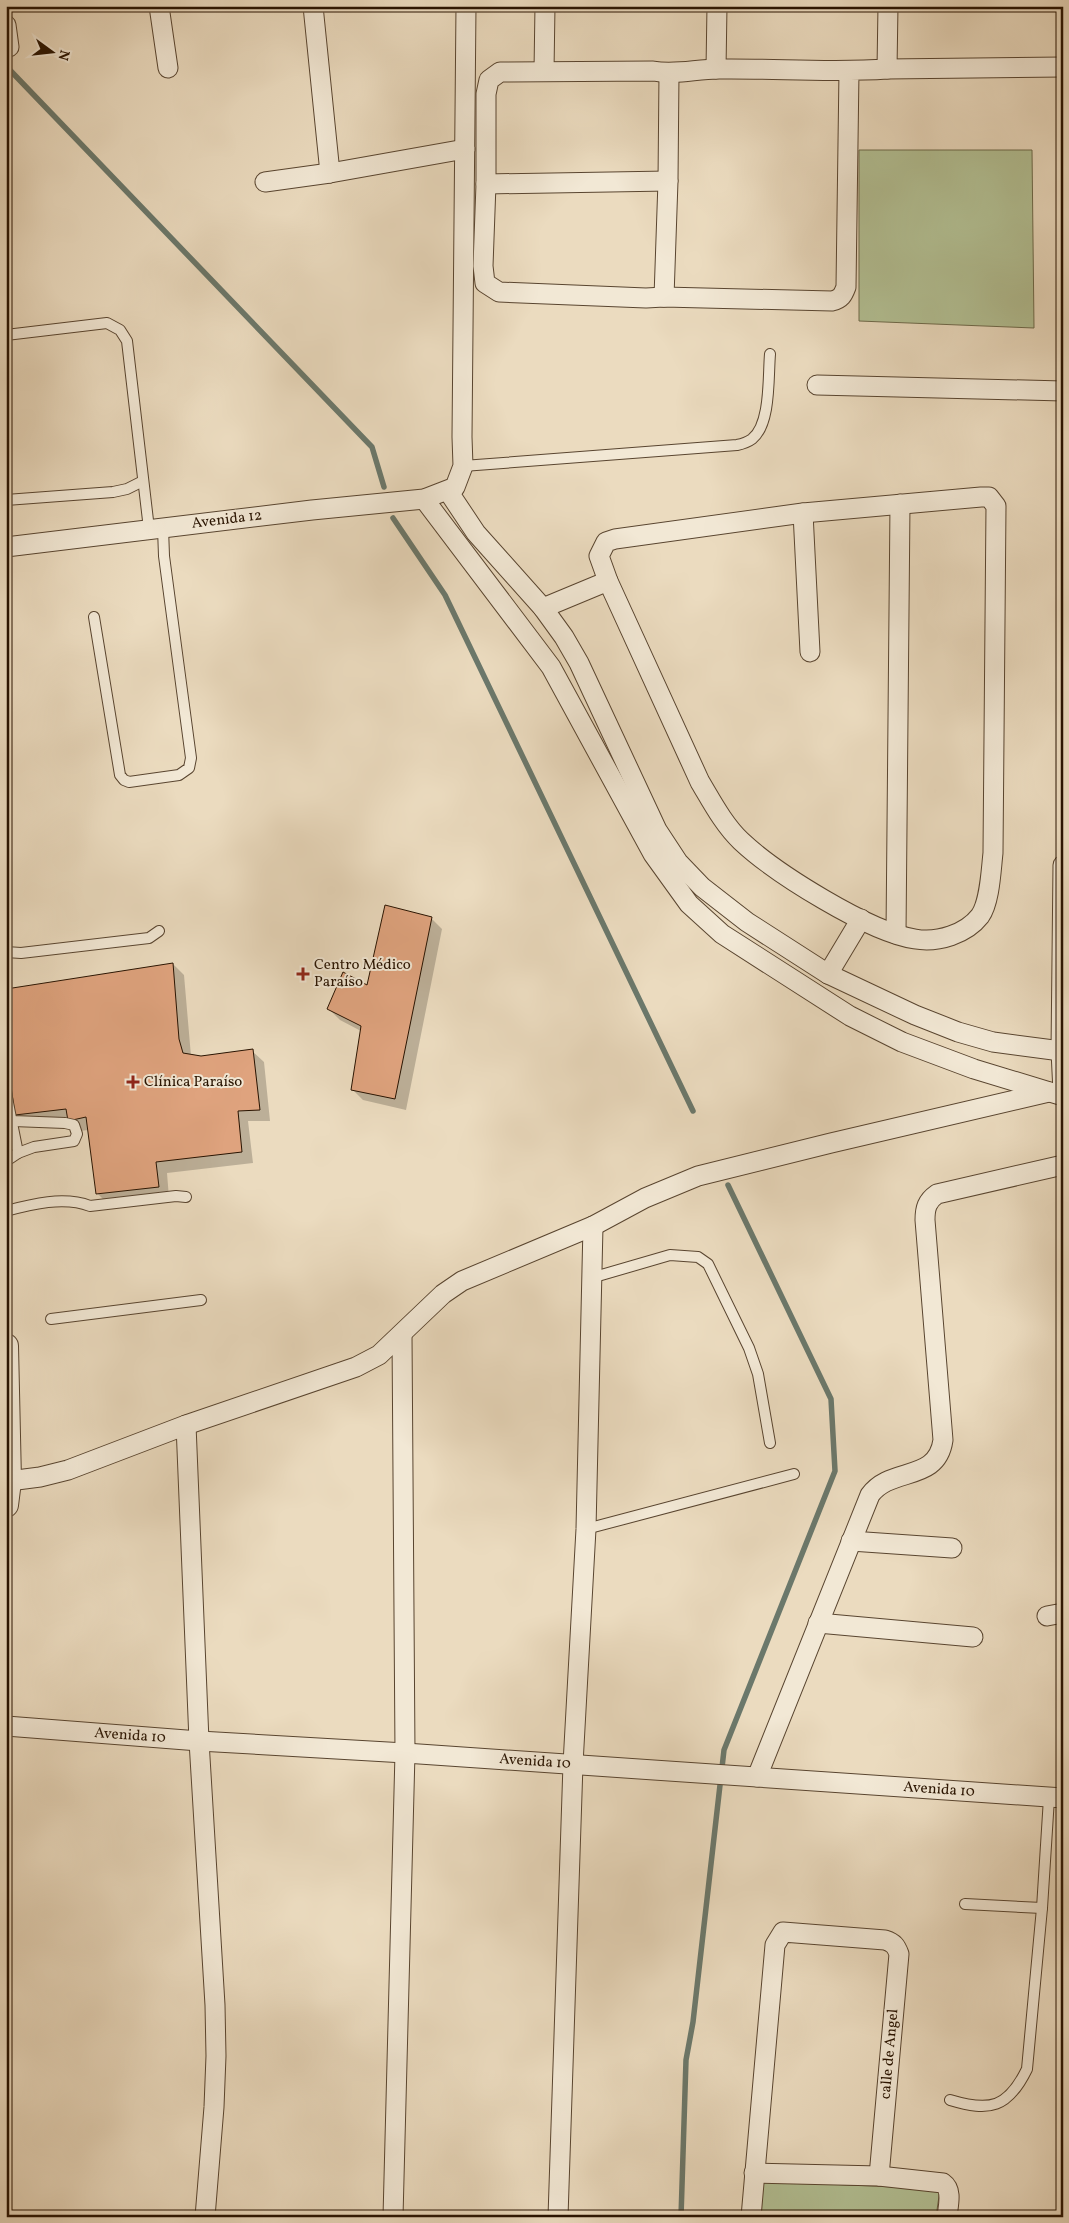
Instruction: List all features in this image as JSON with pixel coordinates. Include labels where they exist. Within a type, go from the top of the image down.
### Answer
[{"type":"street","points":[[159,6],[168,68]]},
{"type":"street","points":[[313,6],[330,173]]},
{"type":"street","points":[[466,6],[463,466],[455,487],[448,492],[476,534],[543,608],[564,637],[580,664],[657,830],[678,862],[702,887],[746,922],[828,974],[915,1015],[958,1032],[994,1042],[1061,1051]]},
{"type":"street","points":[[544,71],[545,6]]},
{"type":"street","points":[[716,69],[717,6]]},
{"type":"street","points":[[887,69],[888,6]]},
{"type":"street","points":[[6,25],[9,47]]},
{"type":"street","points":[[849,71],[846,287],[844,294],[839,299],[832,301],[646,298],[499,292],[485,283],[483,266],[486,184],[486,94],[489,80],[500,72],[653,71],[669,73],[716,69],[849,71],[1063,67]]},
{"type":"street","points":[[664,297],[669,73]]},
{"type":"street","points":[[265,182],[330,173],[465,149]]},
{"type":"street","points":[[486,184],[668,181]]},
{"type":"street","points":[[817,385],[1063,391]]},
{"type":"street","name":"Avenida 12","points":[[6,547],[312,510],[424,499],[448,492]]},
{"type":"street","points":[[981,497],[989,497],[996,506],[993,833],[988,890],[981,914],[969,928],[935,940],[916,940],[896,934],[861,919],[801,885],[763,860],[739,839],[718,812],[700,782],[608,581],[599,556],[606,542],[804,513],[981,497]]},
{"type":"street","points":[[424,499],[551,668],[567,694],[653,854],[689,904],[722,934],[850,1016],[902,1042],[974,1069],[1058,1094]]},
{"type":"street","points":[[896,934],[900,504]]},
{"type":"street","points":[[804,513],[810,652]]},
{"type":"street","points":[[543,608],[608,581]]},
{"type":"street","points":[[1058,1094],[1061,1051],[1063,865]]},
{"type":"street","points":[[828,974],[861,919]]},
{"type":"street","points":[[9,1480],[40,1477],[68,1470],[186,1424],[356,1367],[379,1355],[402,1335],[427,1308],[462,1281],[593,1226],[645,1198],[698,1176],[831,1143],[1058,1094]]},
{"type":"street","points":[[757,1777],[870,1495],[883,1482],[930,1466],[942,1450],[943,1440],[924,1220],[929,1199],[937,1194],[1063,1165]]},
{"type":"street","points":[[558,2217],[573,1764],[586,1529],[593,1226]]},
{"type":"street","points":[[393,2217],[405,1753],[402,1335]]},
{"type":"street","points":[[6,1346],[9,1480],[6,1505]]},
{"type":"street","points":[[186,1424],[199,1741],[215,2005],[216,2056],[205,2217]]},
{"type":"street","points":[[851,1541],[952,1548]]},
{"type":"street","points":[[818,1623],[973,1637]]},
{"type":"street","name":"Avenida 10","points":[[6,1726],[199,1741],[573,1764],[1056,1798]]},
{"type":"street","name":"calle de Angel","points":[[754,2173],[775,1945],[778,1937],[784,1932],[792,1932],[885,1940],[892,1942],[899,1954],[879,2176]]},
{"type":"street","points":[[751,2217],[754,2173],[879,2176],[943,2183],[947,2186],[949,2192],[947,2217]]},
{"type":"lane","points":[[6,335],[107,322],[120,330],[127,341],[143,481],[164,556],[191,758],[189,768],[179,775],[129,782],[120,775],[94,617]]},
{"type":"lane","points":[[463,466],[737,445],[751,440],[759,432],[766,415],[770,354]]},
{"type":"lane","points":[[6,500],[113,492],[126,489],[143,481]]},
{"type":"lane","points":[[6,952],[21,953],[149,938],[159,931]]},
{"type":"lane","points":[[6,1093],[9,1119],[18,1153]]},
{"type":"lane","points":[[6,1161],[18,1153],[34,1147],[74,1141],[77,1134],[74,1125],[65,1123],[9,1119]]},
{"type":"lane","points":[[6,1212],[23,1207],[62,1201],[77,1201],[90,1206],[176,1196],[186,1197]]},
{"type":"lane","points":[[591,1278],[670,1254],[698,1257],[708,1264],[749,1348],[758,1374],[770,1443]]},
{"type":"lane","points":[[51,1319],[201,1300]]},
{"type":"lane","points":[[586,1529],[794,1474]]},
{"type":"lane","points":[[950,2100],[969,2105],[990,2106],[1011,2093],[1020,2083],[1027,2069],[1042,1908],[1056,1798]]},
{"type":"lane","points":[[965,1904],[1042,1908]]},
{"type":"green space","points":[[859,150],[1032,150],[1034,328],[859,321]]},
{"type":"green space","points":[[759,2181],[940,2189],[936,2217],[756,2217]]},
{"type":"building","points":[[385,905],[432,917],[395,1099],[351,1090],[361,1026],[327,1009],[343,972],[367,985]]},
{"type":"building","name":"Clínica Paraíso","points":[[173,963],[179,1039],[183,1053],[201,1056],[253,1049],[260,1110],[238,1111],[242,1152],[156,1162],[159,1187],[96,1194],[86,1117],[68,1121],[66,1109],[15,1115],[6,1050],[6,989]]},
{"type":"waterway","points":[[6,66],[372,447],[384,487]]},
{"type":"waterway","points":[[393,518],[445,595],[693,1111]]},
{"type":"waterway","points":[[681,2217],[686,2060],[693,2022],[724,1750],[835,1471],[831,1399],[728,1185]]},
{"type":"place","name":"Centro Médico Paraíso","points":[[303,974]]},
{"type":"place","name":"Clínica Paraíso","points":[[133,1082]]}]
